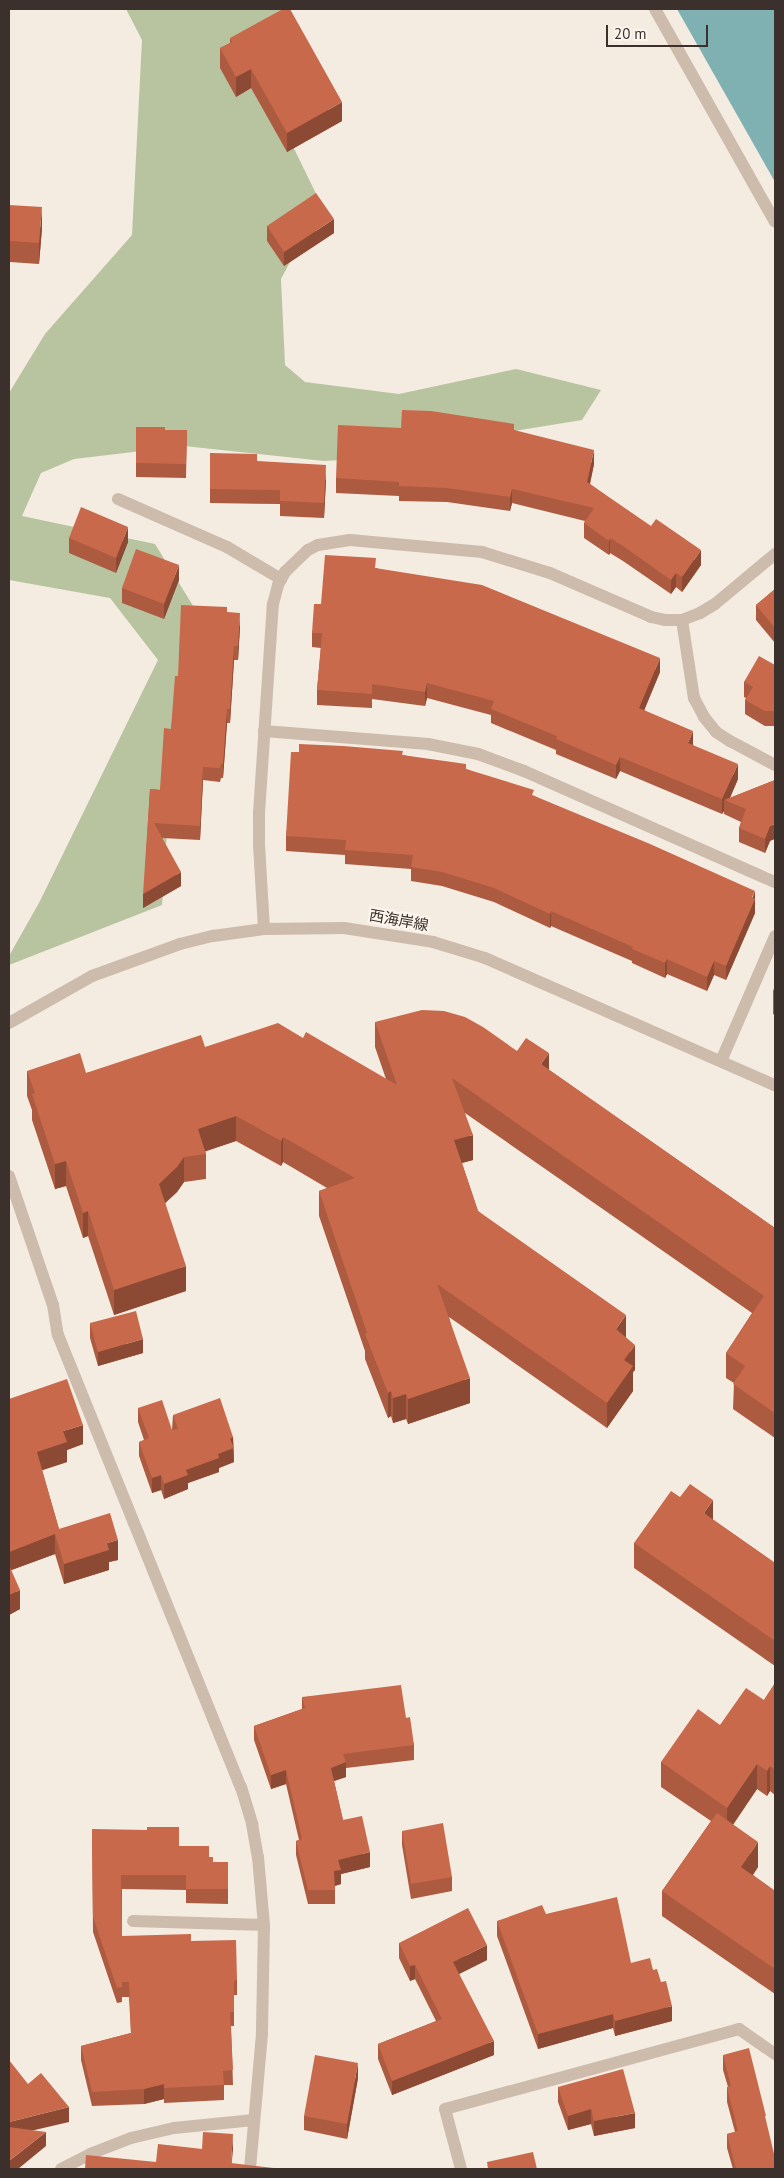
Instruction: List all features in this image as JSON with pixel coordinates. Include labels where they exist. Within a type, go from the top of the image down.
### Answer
[{"type":"street","points":[[655,9],[775,222]]},
{"type":"street","points":[[118,499],[227,547],[281,579]]},
{"type":"street","points":[[264,929],[259,846],[264,731],[273,604],[281,579],[292,564],[308,550],[333,542],[376,541],[454,548],[502,557],[550,573],[652,617],[682,620],[715,604],[775,554]]},
{"type":"street","points":[[682,620],[694,698],[704,717],[716,732],[775,765]]},
{"type":"street","points":[[264,731],[428,744],[478,754],[524,772],[775,882]]},
{"type":"street","name":"西海岸線","points":[[9,1023],[65,989],[138,958],[213,936],[264,929],[344,928],[404,936],[456,949],[506,966],[775,1085]]},
{"type":"street","points":[[721,1061],[775,936]]},
{"type":"street","points":[[9,1176],[53,1305],[58,1335],[241,1787],[252,1824],[258,1857],[264,1925],[262,2034],[250,2169]]},
{"type":"street","points":[[134,1921],[264,1925]]},
{"type":"street","points":[[461,2169],[445,2109],[739,2029],[775,2054]]},
{"type":"street","points":[[61,2169],[90,2154],[131,2138],[174,2128],[254,2120]]},
{"type":"green space","points":[[126,9],[290,9],[251,60],[321,204],[281,279],[285,365],[305,382],[399,394],[516,369],[601,390],[582,420],[502,433],[408,456],[324,461],[184,446],[74,459],[41,473],[22,516],[155,544],[195,609],[176,701],[162,905],[9,965],[9,956],[40,901],[158,660],[110,598],[9,580],[9,393],[45,334],[132,235],[142,40]]},
{"type":"water","points":[[677,9],[775,9],[775,182]]},
{"type":"building","points":[[283,9],[290,9],[342,102],[287,133],[251,69],[236,77],[220,48],[232,42],[230,38]]},
{"type":"building","points":[[316,193],[334,219],[284,252],[267,226]]},
{"type":"building","points":[[9,205],[42,207],[39,243],[10,241],[9,261]]},
{"type":"building","points":[[402,410],[431,411],[514,424],[514,430],[594,450],[587,482],[651,526],[656,519],[701,550],[682,577],[676,573],[671,580],[623,546],[610,538],[609,541],[584,523],[594,508],[512,489],[510,497],[447,488],[399,486],[399,482],[336,478],[338,425],[401,428]]},
{"type":"building","points":[[136,427],[165,427],[165,430],[187,430],[186,464],[136,463]]},
{"type":"building","points":[[210,453],[257,454],[257,461],[326,465],[324,503],[280,501],[280,490],[210,489]]},
{"type":"building","points":[[81,507],[128,527],[116,558],[69,538]]},
{"type":"building","points":[[136,549],[179,565],[164,604],[122,588]]},
{"type":"building","points":[[325,555],[376,558],[375,568],[482,585],[660,658],[639,708],[693,731],[688,743],[738,764],[722,799],[620,757],[616,765],[556,739],[557,736],[491,709],[494,701],[427,683],[425,692],[372,684],[372,694],[317,690],[322,633],[312,633],[314,604],[321,604]]},
{"type":"building","points":[[775,589],[775,628],[756,605]]},
{"type":"building","points":[[181,605],[227,607],[227,612],[240,613],[238,646],[234,646],[230,709],[227,709],[223,764],[221,764],[220,768],[203,767],[200,826],[154,823],[181,872],[143,894],[150,789],[160,790],[164,728],[171,729],[175,676],[178,676]]},
{"type":"building","points":[[759,656],[775,665],[775,711],[765,711],[745,700],[753,687],[744,682]]},
{"type":"building","points":[[299,744],[403,751],[402,755],[466,764],[466,769],[534,790],[532,795],[650,844],[755,891],[752,897],[755,899],[726,966],[714,961],[707,977],[667,959],[665,963],[551,911],[550,914],[494,888],[442,872],[411,867],[413,855],[345,850],[346,840],[286,836],[291,752],[299,752]]},
{"type":"building","points":[[775,780],[775,824],[770,826],[765,839],[739,828],[746,809],[724,800]]},
{"type":"building","points":[[422,1010],[444,1011],[465,1017],[517,1051],[526,1038],[549,1053],[541,1064],[775,1228],[775,1413],[733,1384],[745,1366],[726,1353],[764,1296],[452,1078],[473,1135],[454,1140],[478,1211],[626,1315],[616,1329],[635,1345],[624,1360],[633,1366],[607,1403],[437,1284],[470,1378],[408,1399],[406,1394],[393,1398],[391,1391],[388,1393],[365,1334],[367,1333],[319,1191],[355,1178],[283,1137],[281,1141],[236,1116],[198,1129],[206,1154],[184,1157],[177,1167],[159,1184],[186,1266],[114,1290],[88,1211],[83,1213],[66,1161],[55,1164],[32,1094],[35,1093],[27,1071],[80,1053],[86,1073],[201,1035],[205,1047],[278,1023],[303,1038],[306,1032],[397,1085],[375,1022]]},
{"type":"building","points":[[136,1311],[143,1339],[98,1352],[90,1323]]},
{"type":"building","points":[[67,1379],[83,1425],[63,1431],[67,1442],[37,1452],[59,1529],[110,1513],[118,1540],[107,1543],[109,1550],[64,1564],[55,1534],[9,1552],[9,1399]]},
{"type":"building","points":[[220,1398],[233,1437],[230,1439],[234,1448],[218,1454],[219,1458],[186,1470],[188,1475],[164,1484],[161,1475],[152,1478],[139,1442],[149,1438],[138,1408],[162,1400],[172,1430],[178,1429],[173,1415]]},
{"type":"building","points":[[690,1484],[713,1500],[704,1513],[775,1563],[775,1641],[634,1543],[671,1491],[680,1497]]},
{"type":"building","points":[[9,1565],[20,1590],[9,1595]]},
{"type":"building","points":[[775,1683],[775,1770],[770,1766],[767,1771],[757,1764],[727,1808],[661,1762],[698,1709],[720,1725],[746,1688],[764,1700]]},
{"type":"building","points":[[401,1685],[406,1718],[410,1717],[414,1745],[343,1754],[346,1762],[331,1768],[343,1820],[362,1816],[370,1852],[338,1860],[341,1870],[334,1871],[335,1890],[308,1890],[296,1841],[302,1839],[286,1770],[271,1775],[254,1726],[305,1708],[302,1697]]},
{"type":"building","points":[[717,1813],[758,1842],[741,1867],[775,1891],[775,1969],[662,1891]]},
{"type":"building","points":[[443,1823],[452,1877],[411,1884],[402,1831]]},
{"type":"building","points":[[147,1827],[179,1827],[179,1846],[209,1846],[209,1857],[213,1857],[213,1862],[228,1862],[228,1889],[186,1889],[186,1875],[121,1875],[122,1936],[191,1934],[191,1941],[236,1940],[237,1980],[234,1981],[234,2012],[230,2012],[233,2070],[223,2071],[224,2085],[164,2088],[164,2084],[144,2089],[92,2092],[81,2046],[131,2033],[129,1982],[122,1982],[122,1987],[117,1988],[93,1917],[92,1829],[147,1830]]},
{"type":"building","points":[[617,1897],[631,1963],[650,1958],[653,1970],[657,1969],[661,1982],[666,1981],[672,2006],[615,2021],[613,2014],[538,2034],[497,1921],[542,1905],[546,1914]]},
{"type":"building","points":[[468,1908],[487,1945],[453,1962],[494,2041],[392,2081],[378,2044],[442,2019],[415,1965],[410,1966],[399,1943]]},
{"type":"building","points":[[749,2048],[766,2116],[775,2158],[775,2169],[736,2169],[727,2134],[738,2131],[727,2087],[731,2086],[723,2055]]},
{"type":"building","points":[[315,2055],[358,2063],[347,2124],[304,2116]]},
{"type":"building","points":[[9,2060],[28,2084],[41,2073],[69,2107],[9,2122]]},
{"type":"building","points":[[623,2069],[635,2113],[594,2121],[591,2109],[568,2116],[558,2087]]},
{"type":"building","points":[[9,2127],[46,2132],[9,2161]]},
{"type":"building","points":[[203,2132],[233,2134],[231,2163],[282,2169],[85,2169],[86,2155],[156,2162],[158,2144],[202,2149]]},
{"type":"building","points":[[533,2152],[537,2169],[488,2169],[487,2162]]}]
